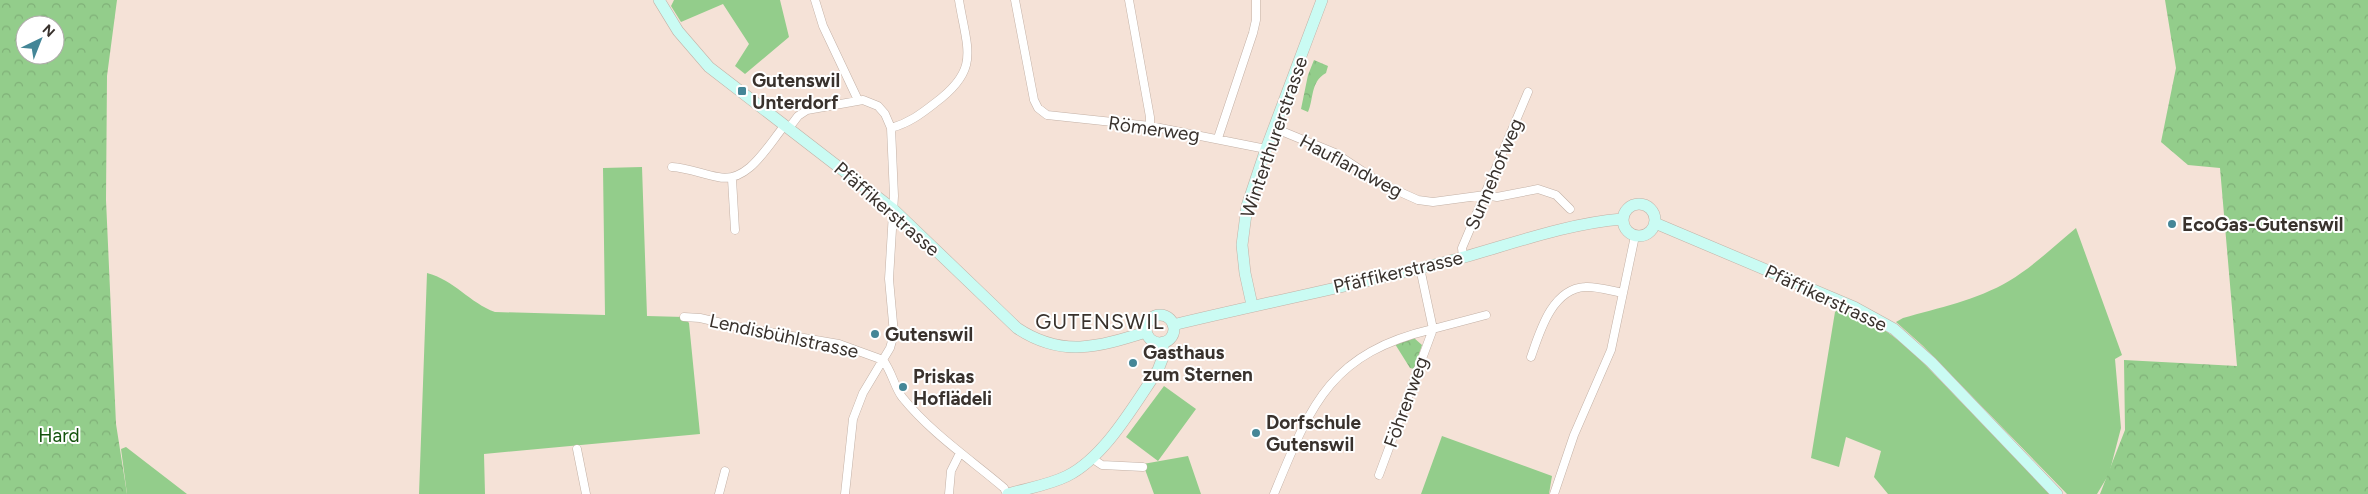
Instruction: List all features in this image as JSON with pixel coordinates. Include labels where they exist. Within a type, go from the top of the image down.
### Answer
[{"type":"main road","name":"Pfäffikerstrasse","points":[[659,0],[678,31],[709,67],[893,209],[1006,319],[1028,336],[1052,345],[1082,348],[1110,343],[1146,332]]},
{"type":"main road","name":"Winterthurerstrasse","points":[[1252,305],[1242,258],[1242,236],[1247,206],[1266,149],[1322,0]]},
{"type":"main road","points":[[1640,204],[1652,211],[1655,223],[1647,234],[1635,236],[1628,232],[1622,219],[1628,207],[1640,204]]},
{"type":"main road","name":"Pfäffikerstrasse","points":[[1173,325],[1252,305],[1420,268],[1566,228],[1622,219]]},
{"type":"main road","name":"Pfäffikerstrasse","points":[[1655,223],[1854,308],[1894,329],[1931,362],[2057,494]]},
{"type":"main road","points":[[1156,316],[1166,317],[1173,325],[1171,336],[1162,342],[1154,342],[1146,332],[1148,322],[1156,316]]},
{"type":"main road","points":[[1008,494],[1066,477],[1092,459],[1110,439],[1158,370],[1163,357],[1162,342]]},
{"type":"street","points":[[815,0],[823,26],[858,100]]},
{"type":"street","points":[[891,128],[907,123],[952,91],[964,75],[967,52],[959,0]]},
{"type":"street","name":"Römerweg","points":[[1015,0],[1034,100],[1043,112],[1052,116],[1150,126],[1266,149]]},
{"type":"street","points":[[1129,0],[1150,126]]},
{"type":"street","points":[[1218,138],[1254,33],[1256,0]]},
{"type":"street","name":"Sunnehofweg","points":[[1463,257],[1462,248],[1528,92]]},
{"type":"street","points":[[672,167],[732,178],[739,176],[749,168],[787,126],[807,110],[858,100],[869,101],[886,114],[891,128],[893,209],[889,279],[894,334],[883,360],[862,393],[853,419],[845,494]]},
{"type":"street","name":"Hauflandweg","points":[[1274,128],[1322,147],[1382,184],[1418,200],[1433,202],[1485,195],[1497,198],[1526,190],[1544,190],[1556,195],[1570,209]]},
{"type":"street","points":[[732,178],[735,230]]},
{"type":"street","points":[[1554,494],[1574,435],[1611,350],[1635,236]]},
{"type":"street","points":[[1420,268],[1433,329]]},
{"type":"street","points":[[1531,357],[1544,324],[1563,295],[1585,287],[1623,293]]},
{"type":"street","points":[[1274,494],[1307,416],[1333,381],[1357,359],[1371,350],[1399,338],[1486,316]]},
{"type":"street","name":"Lendisbühlstrasse","points":[[684,317],[707,319],[739,327],[839,344],[883,360]]},
{"type":"street","name":"Föhrenweg","points":[[1379,475],[1433,329]]},
{"type":"street","points":[[883,360],[892,372],[896,386],[903,398],[960,453],[1008,494]]},
{"type":"street","points":[[577,449],[586,494]]},
{"type":"street","points":[[949,494],[951,471],[960,453]]},
{"type":"street","points":[[1092,459],[1102,465],[1144,466]]},
{"type":"street","points":[[719,494],[725,471]]},
{"type":"green space","name":"Hard","points":[[0,0],[117,0],[107,76],[106,200],[116,424],[127,494],[0,494]]},
{"type":"green space","points":[[674,0],[780,0],[789,37],[745,74],[735,66],[749,44],[723,4],[681,22],[671,6]]},
{"type":"green space","points":[[2165,0],[2368,0],[2368,494],[2100,494],[2125,430],[2124,360],[2237,366],[2220,168],[2188,165],[2161,142],[2176,68]]},
{"type":"green space","points":[[1314,60],[1328,66],[1326,73],[1317,81],[1308,112],[1301,109],[1308,75]]},
{"type":"green space","points":[[642,167],[647,316],[684,317],[689,323],[700,434],[484,454],[485,494],[419,494],[427,273],[446,281],[495,312],[605,315],[603,168]]},
{"type":"green space","points":[[2076,228],[2122,355],[2115,359],[2121,428],[2109,474],[2097,494],[2067,494],[1923,346],[1896,322],[1903,318],[1943,307],[1997,288],[2027,269]]},
{"type":"green space","points":[[1840,308],[1882,328],[1910,349],[2050,494],[1888,494],[1874,477],[1881,451],[1846,437],[1839,467],[1811,458],[1835,312]]},
{"type":"green space","points":[[1414,338],[1422,345],[1414,369],[1410,368],[1395,344]]},
{"type":"green space","points":[[1164,386],[1196,409],[1158,461],[1126,437]]},
{"type":"green space","points":[[1442,436],[1552,476],[1549,494],[1421,494]]},
{"type":"green space","points":[[126,447],[187,494],[127,494],[121,449]]},
{"type":"green space","points":[[1188,456],[1201,494],[1154,494],[1143,464]]},
{"type":"place","name":"Gutenswil Unterdorf","points":[[742,91]]},
{"type":"place","name":"EcoGas-Gutenswil","points":[[2172,224]]},
{"type":"place","name":"Gutenswil","points":[[875,334]]},
{"type":"place","name":"Gasthaus zum Sternen","points":[[1133,363]]},
{"type":"place","name":"Priskas Hoflädeli","points":[[903,387]]},
{"type":"place","name":"Dorfschule Gutenswil","points":[[1256,433]]},
{"type":"district","name":"GUTENSWIL","points":[[1100,321]]}]
